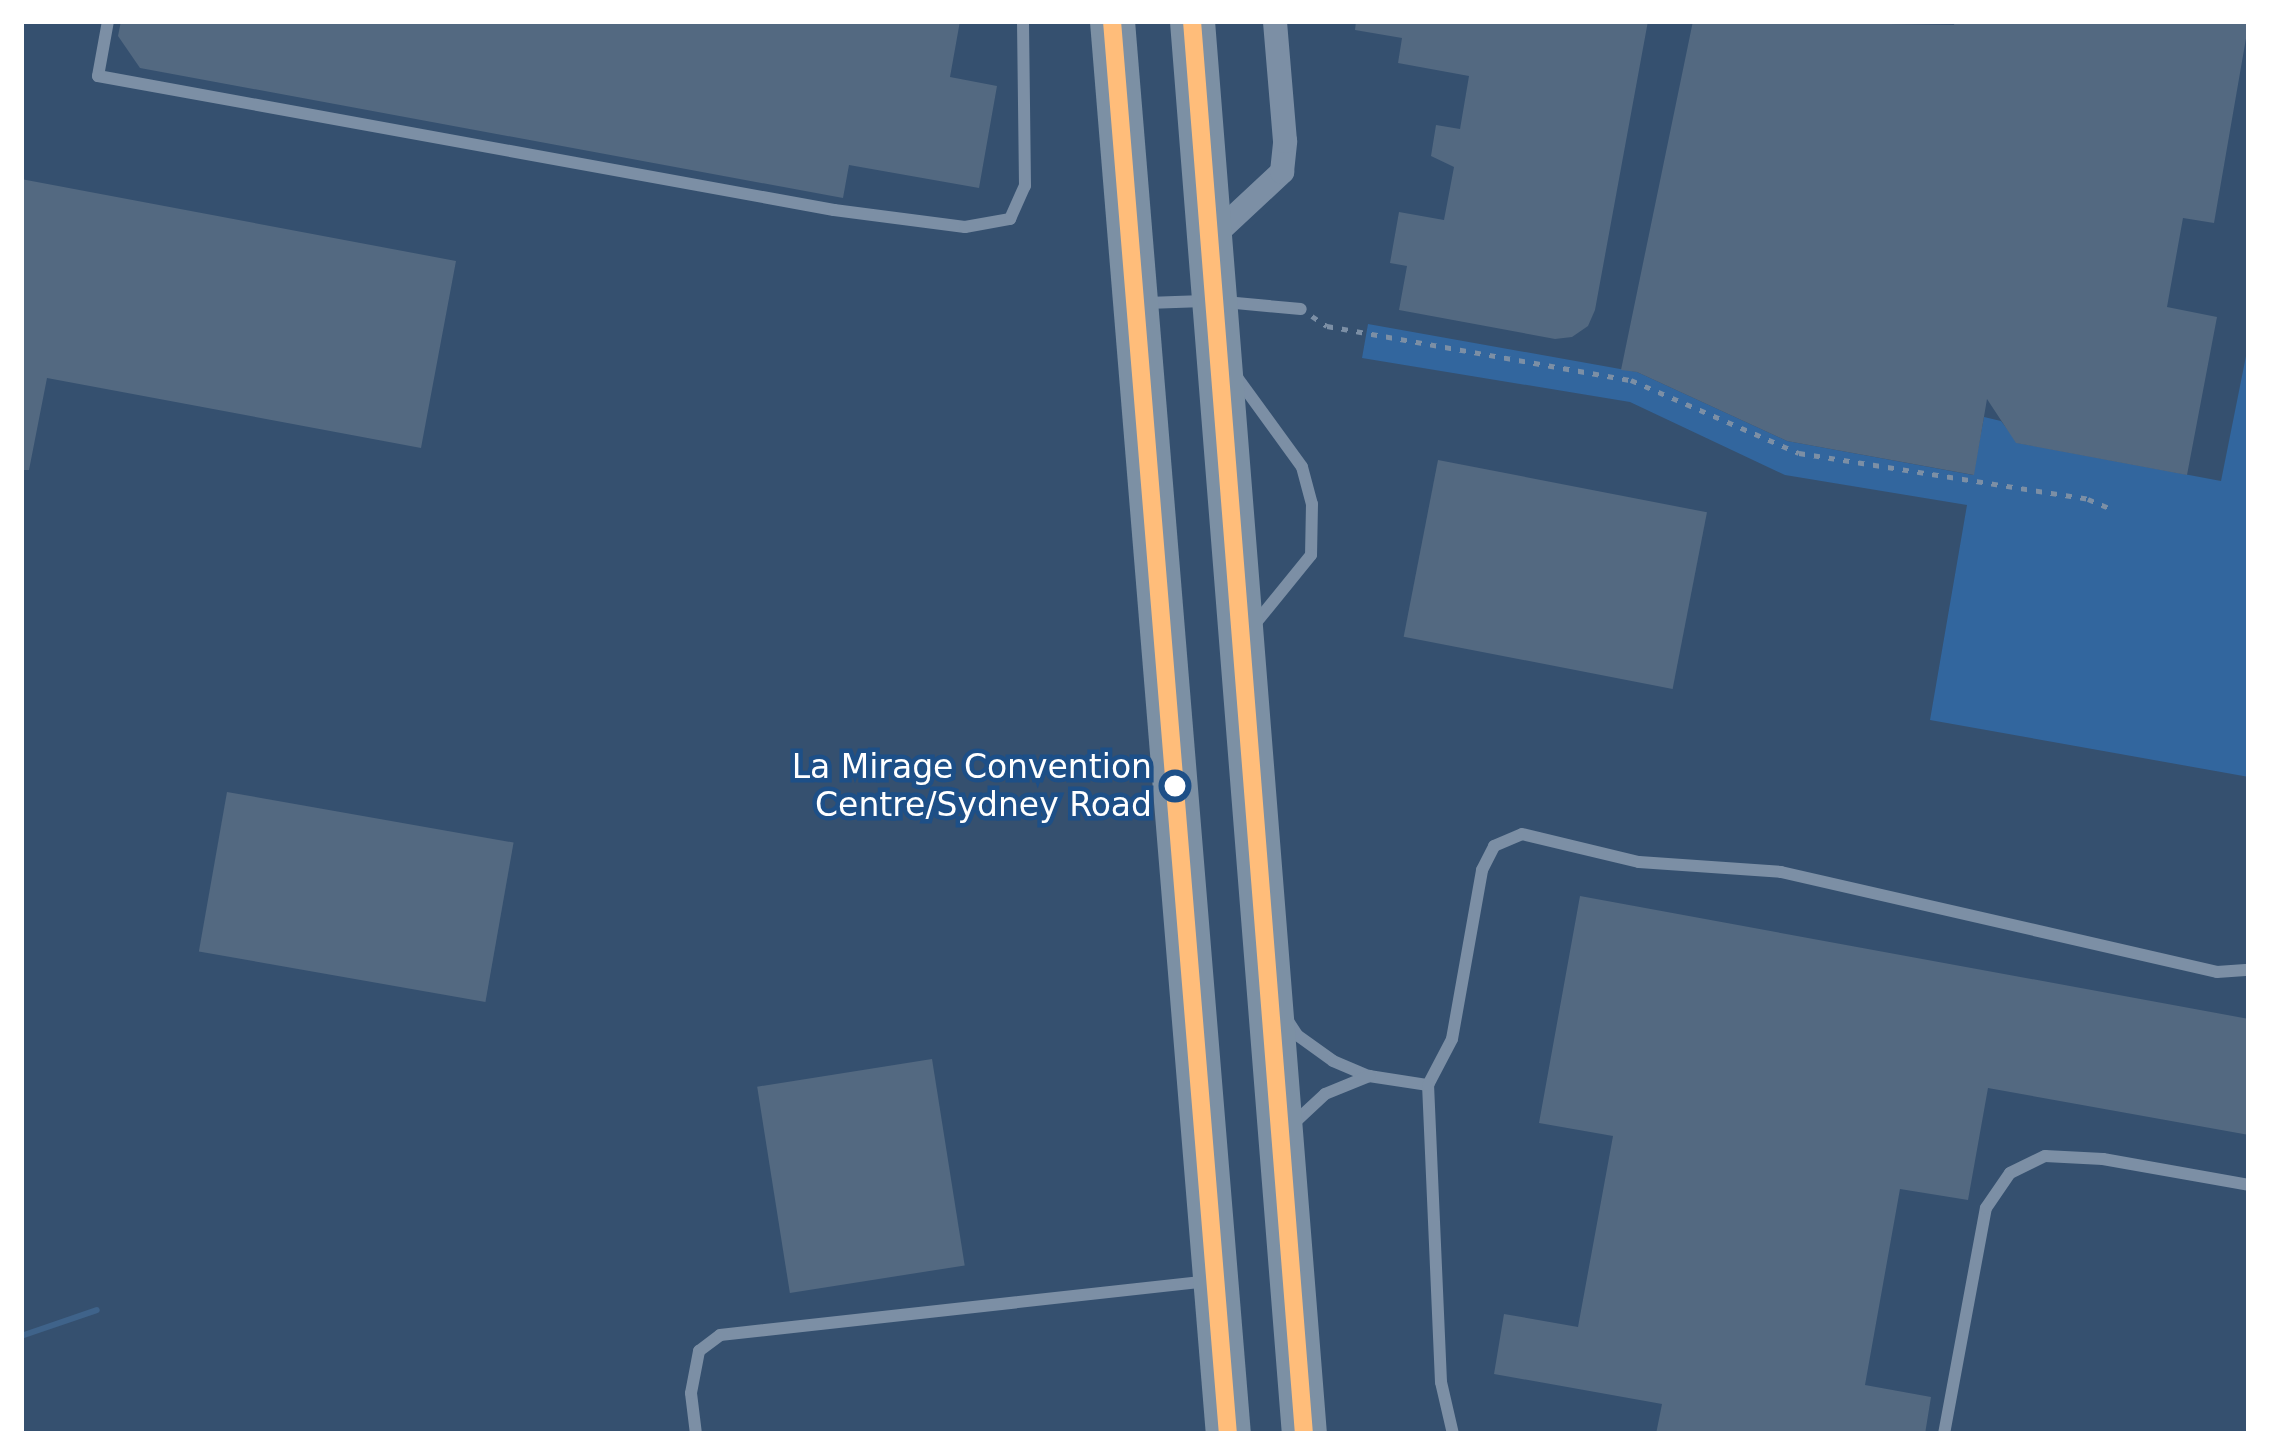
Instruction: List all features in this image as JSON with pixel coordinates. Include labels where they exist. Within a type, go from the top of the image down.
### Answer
[{"type":"highway","points":[[1112,21],[1228,1434]]},
{"type":"highway","points":[[1192,21],[1304,1434]]},
{"type":"street","points":[[1208,242],[1282,172],[1285,141],[1275,21]]},
{"type":"lane","points":[[108,21],[98,76],[834,210],[965,227],[1010,219],[1025,185],[1023,21]]},
{"type":"lane","points":[[1133,304],[1211,301],[1301,309]]},
{"type":"lane","points":[[1216,352],[1302,467],[1312,504],[1311,555],[1240,645]]},
{"type":"lane","points":[[1453,1434],[1441,1382],[1427,1085],[1452,1039],[1482,870],[1494,846],[1522,834],[1639,862],[1781,872],[2217,972],[2249,970]]},
{"type":"lane","points":[[1265,984],[1298,1035],[1334,1060],[1369,1076],[1427,1085]]},
{"type":"lane","points":[[1279,1151],[1300,1113],[1325,1094],[1369,1076]]},
{"type":"lane","points":[[1944,1434],[1986,1208],[2010,1173],[2045,1156],[2249,1185]]},
{"type":"lane","points":[[696,1434],[691,1393],[699,1351],[720,1335],[1216,1281]]},
{"type":"path","points":[[1301,309],[1327,326],[1631,380],[1799,453],[2089,500],[2111,508]]},
{"type":"shaded area","points":[[1368,324],[1637,372],[1787,441],[1973,475],[1984,417],[2001,421],[2018,443],[2221,481],[2249,341],[2249,777],[1930,720],[1967,505],[1785,475],[1630,402],[1362,358]]},
{"type":"building","points":[[121,21],[960,21],[950,77],[997,86],[979,188],[849,165],[843,198],[140,68],[118,36]]},
{"type":"building","points":[[1356,21],[1648,21],[1595,310],[1588,326],[1572,337],[1555,339],[1399,310],[1407,266],[1390,263],[1399,212],[1444,220],[1454,167],[1431,156],[1436,125],[1460,129],[1469,76],[1398,63],[1402,38],[1355,30]]},
{"type":"building","points":[[1693,21],[1954,25],[1955,21],[2249,21],[2214,223],[2183,218],[2167,307],[2217,317],[2187,475],[2016,443],[1987,399],[1974,475],[1787,441],[1637,372],[1621,370]]},
{"type":"building","points":[[21,179],[456,261],[421,448],[47,378],[29,470],[21,470]]},
{"type":"building","points":[[1438,460],[1707,512],[1673,689],[1404,637]]},
{"type":"building","points":[[227,792],[514,843],[485,1002],[199,952]]},
{"type":"building","points":[[1580,896],[2249,1019],[2249,1135],[1988,1088],[1968,1200],[1900,1189],[1865,1385],[1931,1397],[1925,1434],[1656,1434],[1662,1404],[1494,1374],[1504,1314],[1578,1327],[1613,1136],[1539,1123]]},
{"type":"building","points":[[932,1059],[965,1265],[790,1293],[757,1087]]},
{"type":"waterway","points":[[21,1336],[97,1310]]},
{"type":"transit line","points":[[1112,21],[1228,1434]]},
{"type":"transit line","points":[[1192,21],[1304,1434]]},
{"type":"place","name":"La Mirage Convention Centre/Sydney Road","points":[[1175,786]]}]
